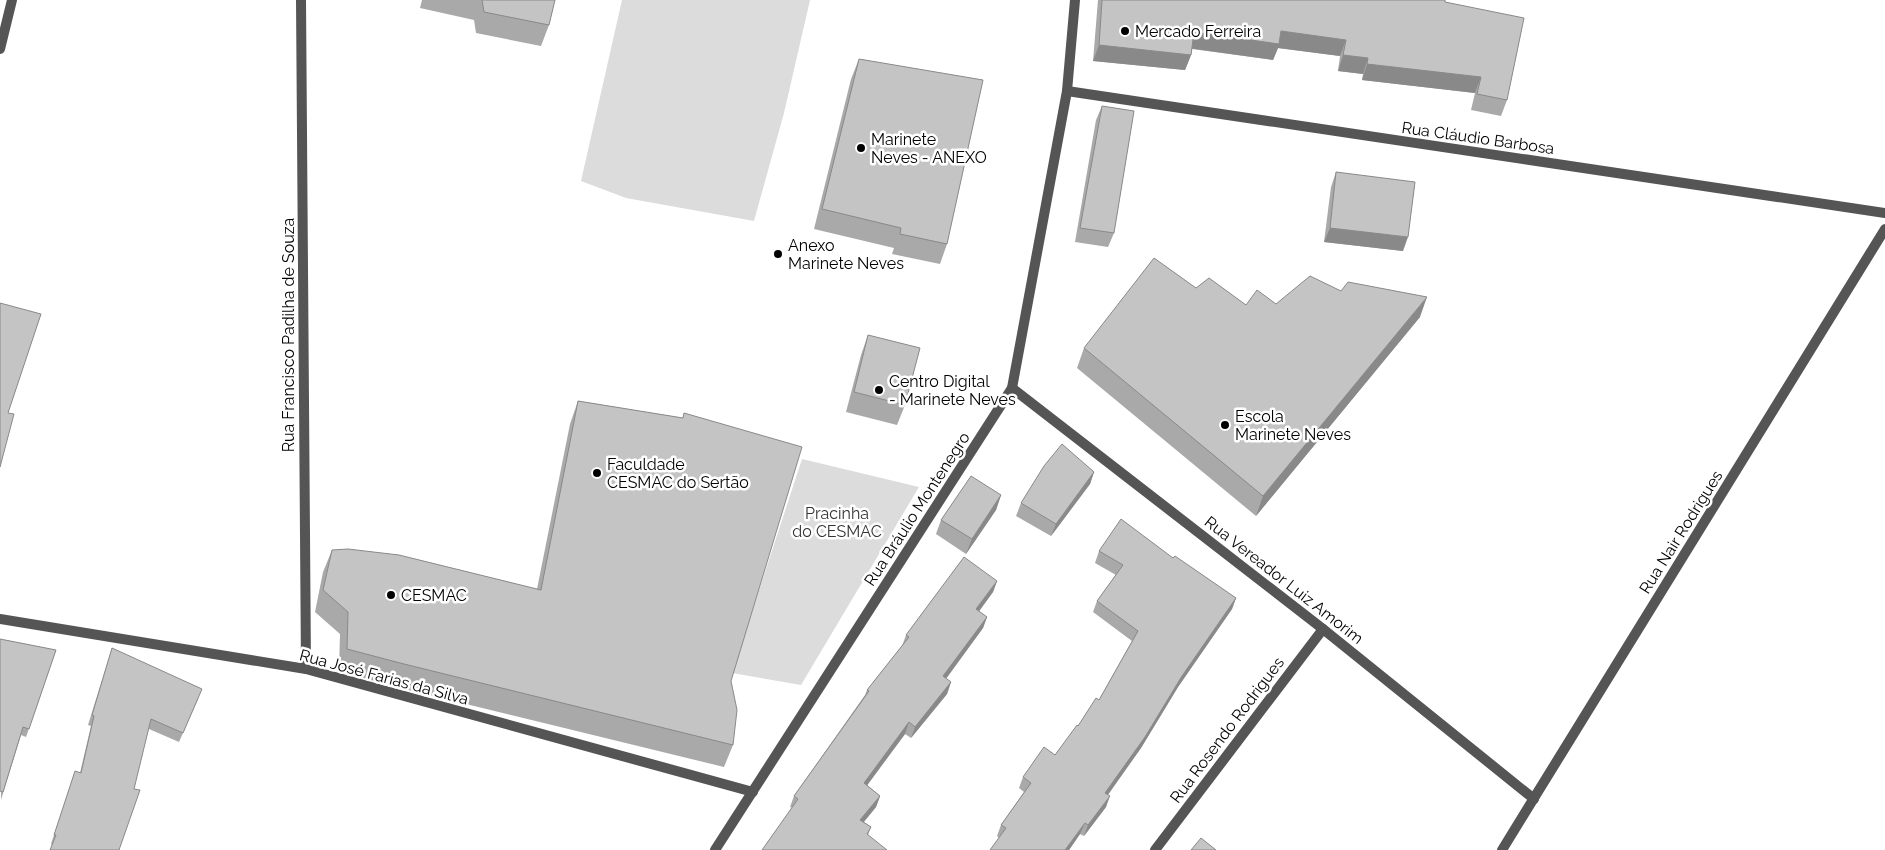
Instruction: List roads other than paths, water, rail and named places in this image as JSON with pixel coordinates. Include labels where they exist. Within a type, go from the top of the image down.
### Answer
[{"type":"street","points":[[0,49],[12,0]]},
{"type":"street","name":"Rua Francisco Padilha de Souza","points":[[301,0],[306,669]]},
{"type":"street","name":"Rua Bráulio Montenegro","points":[[715,850],[1012,388],[1067,91],[1074,0]]},
{"type":"street","name":"Rua Cláudio Barbosa","points":[[1067,91],[1885,213]]},
{"type":"street","name":"Rua Nair Rodrigues","points":[[1502,850],[1885,229]]},
{"type":"street","name":"Rua Vereador Luiz Amorim","points":[[1012,388],[1323,629],[1534,799]]},
{"type":"street","name":"Rua José Farias da Silva","points":[[0,619],[306,669],[753,792]]},
{"type":"street","name":"Rua Rosendo Rodrigues","points":[[1155,850],[1323,629]]},
{"type":"place","name":"Mercado Ferreira","points":[[1125,31]]},
{"type":"place","name":"Marinete Neves - ANEXO","points":[[861,148]]},
{"type":"place","name":"Anexo Marinete Neves","points":[[778,254]]},
{"type":"place","name":"Centro Digital - Marinete Neves","points":[[879,390]]},
{"type":"place","name":"Escola Marinete Neves","points":[[1225,425]]},
{"type":"place","name":"Faculdade CESMAC do Sertão","points":[[597,473]]},
{"type":"place","name":"CESMAC","points":[[391,595]]},
{"type":"park label","name":"Pracinha do CESMAC","points":[[837,522]]}]
